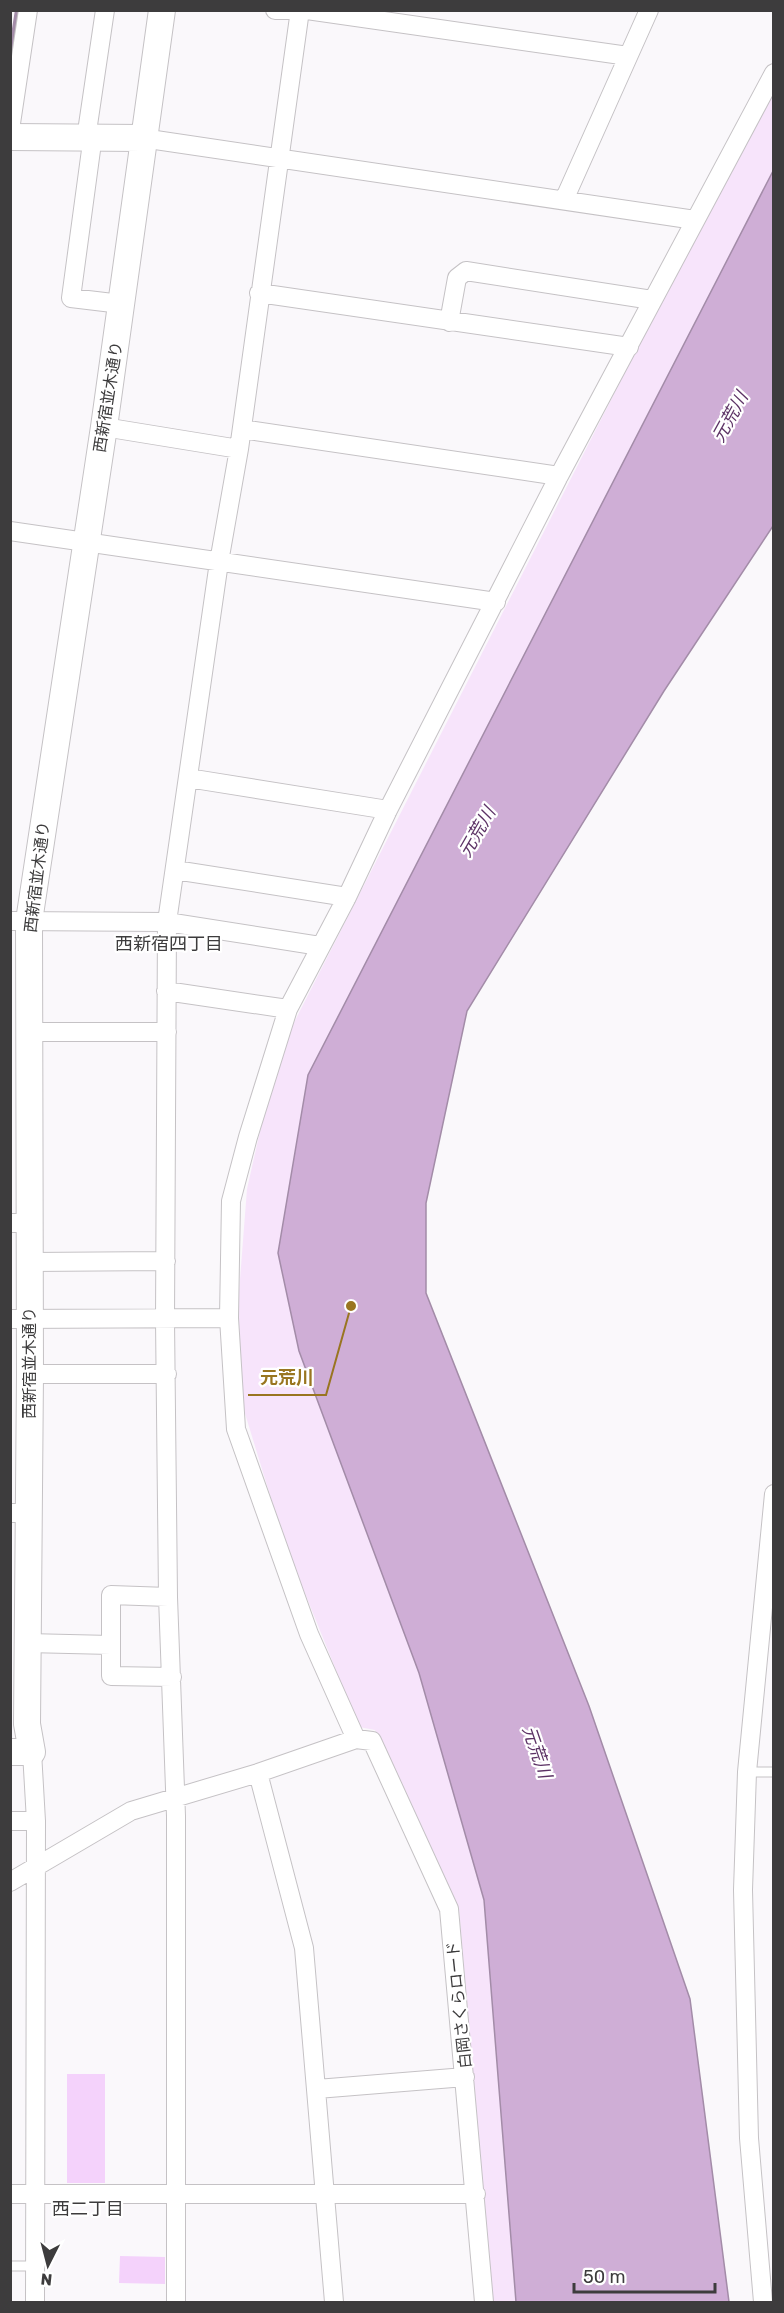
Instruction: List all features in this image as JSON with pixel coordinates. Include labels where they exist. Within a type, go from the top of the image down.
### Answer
[{"type":"street","points":[[10,130],[28,10]]},
{"type":"street","points":[[105,10],[88,125],[91,150],[71,298],[121,304]]},
{"type":"street","name":"西新宿並木通り","points":[[21,1752],[27,1724],[27,1643],[19,1513],[30,1374],[19,1320],[30,1262],[20,1223],[30,1032],[20,921],[104,427],[142,138],[162,10]]},
{"type":"street","points":[[176,2302],[176,1798],[168,1597],[165,1320],[167,922],[219,562],[242,429],[299,10],[275,10]]},
{"type":"street","points":[[307,10],[628,56]]},
{"type":"street","points":[[564,200],[648,10]]},
{"type":"street","points":[[10,1882],[131,1811],[258,1773],[356,1739],[309,1634],[236,1429],[229,1318],[231,1201],[248,1137],[288,1009],[347,897],[388,810],[559,476],[774,73]]},
{"type":"street","points":[[10,137],[142,138],[695,220]]},
{"type":"street","points":[[449,322],[457,278],[466,271],[652,300]]},
{"type":"street","points":[[259,293],[629,347]]},
{"type":"street","points":[[104,427],[239,449]]},
{"type":"street","points":[[242,429],[559,476]]},
{"type":"street","points":[[10,531],[496,602]]},
{"type":"street","points":[[188,778],[388,810]]},
{"type":"street","points":[[175,870],[347,897]]},
{"type":"street","points":[[20,921],[167,922],[320,946]]},
{"type":"street","points":[[166,991],[288,1009]]},
{"type":"street","points":[[30,1032],[167,1032]]},
{"type":"street","points":[[30,1262],[166,1261]]},
{"type":"street","points":[[19,1320],[229,1318]]},
{"type":"street","points":[[30,1374],[167,1374]]},
{"type":"street","points":[[763,2302],[749,2138],[743,1890],[747,1772],[774,1494]]},
{"type":"street","points":[[168,1597],[111,1595],[111,1676],[172,1677]]},
{"type":"street","points":[[27,1643],[111,1645]]},
{"type":"street","name":"白岡さくらロード","points":[[356,1739],[372,1741],[449,1909],[484,2302]]},
{"type":"street","points":[[21,1752],[36,1821],[35,2302]]},
{"type":"street","points":[[258,1773],[304,1948],[334,2302]]},
{"type":"street","points":[[10,1821],[36,1821]]},
{"type":"street","points":[[317,2089],[465,2077]]},
{"type":"street","points":[[10,2193],[476,2194]]},
{"type":"lane","points":[[747,1772],[774,1772]]},
{"type":"lane","points":[[10,2266],[35,2266]]},
{"type":"shaded area","points":[[773,73],[773,171],[308,1075],[419,1673],[484,1900],[516,2302],[493,2302],[459,1909],[375,1730],[359,1727],[285,1544],[243,1407],[237,1318],[247,1189],[277,1056],[727,172]]},
{"type":"water","points":[[773,171],[773,526],[664,691],[467,1011],[426,1203],[426,1293],[589,1706],[690,1999],[729,2302],[516,2302],[484,1900],[419,1673],[299,1351],[278,1253],[308,1075]]},
{"type":"building","points":[[67,2074],[105,2074],[105,2183],[67,2183]]},
{"type":"building","points":[[120,2256],[165,2257],[165,2284],[119,2283]]},
{"type":"waterway","points":[[10,60],[18,10]]},
{"type":"place","name":"元荒川","points":[[351,1306]]},
{"type":"district","name":"西新宿四丁目","points":[[169,944]]},
{"type":"district","name":"西二丁目","points":[[88,2209]]}]
